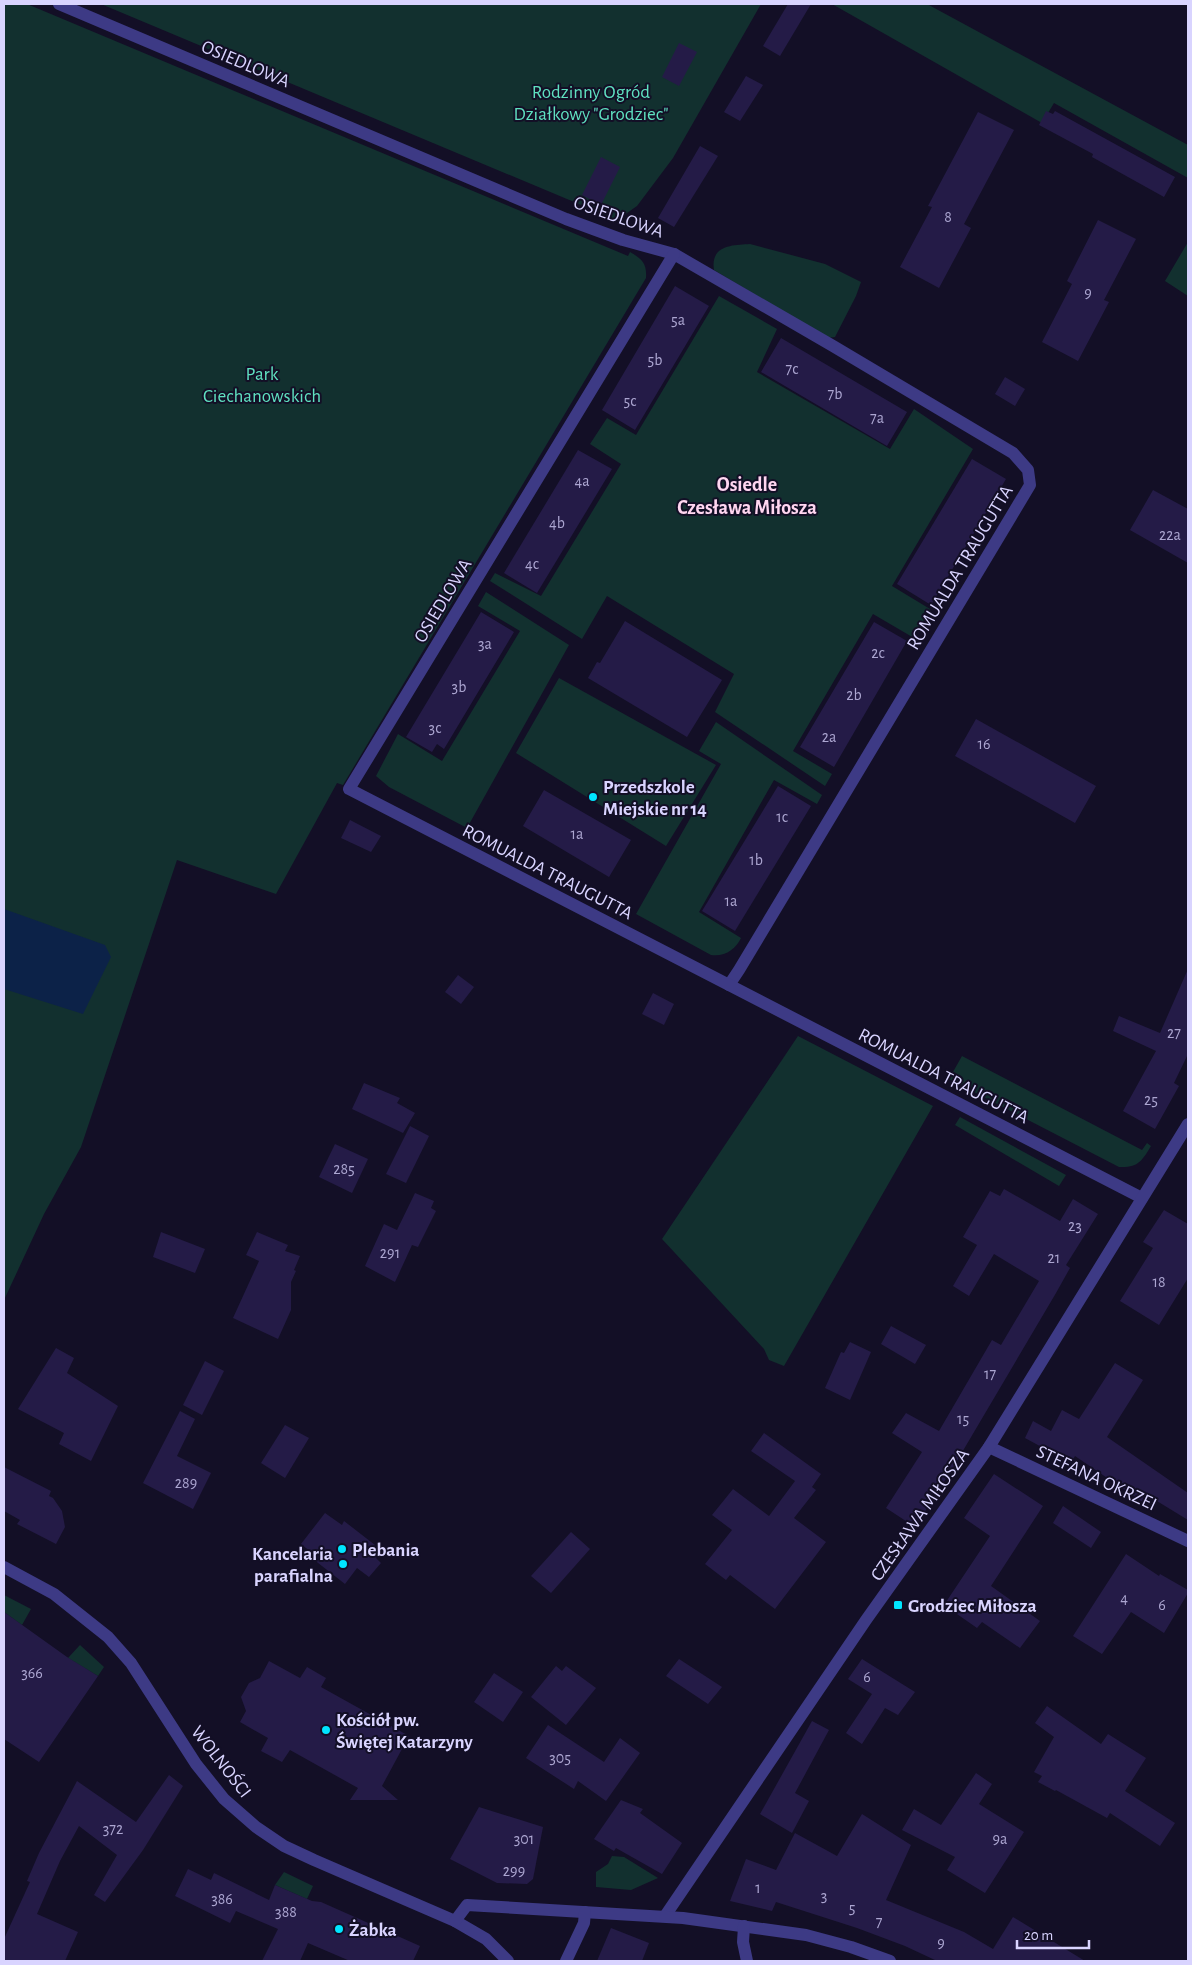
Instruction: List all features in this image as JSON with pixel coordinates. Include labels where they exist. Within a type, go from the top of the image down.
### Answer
[{"type":"street","name":"OSIEDLOWA","points":[[59,4],[566,218],[624,240],[674,254],[349,789]]},
{"type":"street","name":"ROMUALDA TRAUGUTTA","points":[[674,254],[1013,453],[1028,470],[1030,485],[729,985]]},
{"type":"street","name":"ROMUALDA TRAUGUTTA","points":[[349,789],[1142,1198]]},
{"type":"street","name":"CZESŁAWA MIŁOSZA","points":[[665,1916],[866,1620],[990,1447],[1188,1124]]},
{"type":"street","name":"STEFANA OKRZEI","points":[[990,1447],[1188,1541]]},
{"type":"street","name":"WOLNOŚCI","points":[[4,1567],[54,1594],[108,1637],[131,1663],[196,1764],[224,1799],[256,1827],[284,1846],[455,1920],[486,1939],[508,1961]]},
{"type":"street","points":[[455,1920],[467,1905],[665,1916],[806,1935],[851,1947],[890,1961]]},
{"type":"street","points":[[566,1961],[584,1923],[585,1912]]},
{"type":"street","points":[[744,1926],[743,1942],[747,1961]]},
{"type":"green space","name":"Park Ciechanowskich","points":[[4,4],[27,4],[628,256],[630,252],[645,265],[646,278],[343,785],[337,783],[276,894],[177,860],[81,1147],[44,1214],[4,1300]]},
{"type":"green space","name":"Rodzinny Ogród Działkowy \"Grodziec\"","points":[[101,4],[761,4],[673,158],[637,206],[617,220]]},
{"type":"green space","points":[[832,4],[927,4],[1188,145],[1188,178],[1054,103],[1042,123]]},
{"type":"green space","points":[[1188,242],[1188,296],[1165,281]]},
{"type":"green space","points":[[750,244],[825,264],[861,282],[835,337],[827,338],[714,270],[714,262],[719,251],[730,246]]},
{"type":"green space","points":[[719,296],[777,329],[757,372],[890,449],[914,409],[973,449],[892,586],[930,609],[914,638],[873,614],[793,751],[832,774],[825,786],[715,712],[734,674],[607,596],[582,639],[490,581],[495,573],[541,596],[621,464],[590,444],[607,418],[636,435]]},
{"type":"green space","points":[[486,592],[569,645],[467,828],[389,787],[376,776],[398,734],[442,761],[520,631],[478,606]]},
{"type":"green space","points":[[559,678],[716,765],[666,846],[516,753]]},
{"type":"green space","points":[[716,722],[822,795],[817,804],[774,780],[699,912],[741,938],[736,946],[729,951],[721,955],[711,955],[636,914],[721,764],[699,751]]},
{"type":"green space","points":[[798,1036],[933,1106],[784,1366],[769,1360],[764,1349],[662,1239]]},
{"type":"green space","points":[[962,1056],[1142,1150],[1147,1143],[1151,1146],[1145,1156],[1135,1165],[1119,1167],[949,1079]]},
{"type":"green space","points":[[960,1117],[1066,1175],[1059,1186],[955,1125]]},
{"type":"green space","points":[[4,1595],[31,1609],[22,1625],[4,1612]]},
{"type":"green space","points":[[80,1645],[104,1667],[98,1676],[68,1658]]},
{"type":"green space","points":[[612,1856],[624,1857],[658,1878],[631,1890],[596,1887],[596,1872],[608,1864]]},
{"type":"green space","points":[[284,1872],[313,1886],[307,1899],[275,1885]]},
{"type":"water","points":[[4,909],[105,945],[111,957],[83,1014],[4,989]]},
{"type":"building","points":[[788,4],[811,4],[780,56],[763,46]]},
{"type":"building","points":[[679,43],[697,52],[679,86],[662,77]]},
{"type":"building","points":[[746,76],[763,85],[740,121],[724,112]]},
{"type":"building","points":[[1046,111],[1053,114],[1055,111],[1175,177],[1164,197],[1092,157],[1093,154],[1039,125]]},
{"type":"building","points":[[978,112],[1014,130],[964,224],[971,228],[939,288],[900,267],[932,207],[928,206]]},
{"type":"building","points":[[700,146],[718,156],[674,227],[658,218]]},
{"type":"building","points":[[601,157],[620,167],[601,205],[582,195]]},
{"type":"building","points":[[1098,220],[1136,239],[1104,300],[1109,302],[1078,361],[1042,342],[1072,284],[1067,281]]},
{"type":"building","points":[[675,286],[709,306],[635,430],[602,410]]},
{"type":"building","points":[[781,338],[907,412],[887,446],[761,372]]},
{"type":"building","points":[[1005,377],[1025,389],[1015,406],[995,394]]},
{"type":"building","points":[[578,450],[612,469],[537,593],[504,573]]},
{"type":"building","points":[[972,459],[1006,479],[931,605],[897,584]]},
{"type":"building","points":[[1153,490],[1188,509],[1188,563],[1130,530]]},
{"type":"building","points":[[481,612],[514,632],[444,749],[437,744],[432,752],[406,737]]},
{"type":"building","points":[[625,621],[722,680],[687,737],[588,678],[597,662],[600,663]]},
{"type":"building","points":[[874,622],[907,641],[834,767],[800,747]]},
{"type":"building","points":[[976,719],[1096,786],[1075,823],[955,756]]},
{"type":"building","points":[[778,786],[811,806],[735,931],[702,911]]},
{"type":"building","points":[[544,790],[631,840],[609,877],[523,826]]},
{"type":"building","points":[[350,820],[381,836],[371,852],[341,838]]},
{"type":"building","points":[[1188,969],[1188,1054],[1174,1083],[1179,1086],[1155,1129],[1123,1111],[1156,1051],[1113,1031],[1119,1016],[1160,1033]]},
{"type":"building","points":[[458,975],[474,987],[461,1004],[445,992]]},
{"type":"building","points":[[653,993],[674,1004],[664,1025],[642,1014]]},
{"type":"building","points":[[364,1083],[400,1098],[397,1103],[415,1113],[403,1133],[352,1109]]},
{"type":"building","points":[[410,1126],[429,1136],[406,1183],[386,1174]]},
{"type":"building","points":[[335,1144],[368,1159],[352,1193],[319,1177]]},
{"type":"building","points":[[1004,1189],[1060,1221],[1073,1199],[1098,1214],[1066,1265],[1070,1268],[1056,1293],[951,1471],[915,1527],[886,1508],[922,1452],[892,1433],[906,1413],[939,1431],[992,1340],[1001,1345],[1039,1281],[994,1254],[969,1296],[953,1286],[977,1245],[963,1237],[990,1191],[1000,1196]]},
{"type":"building","points":[[415,1193],[434,1201],[431,1208],[436,1211],[418,1247],[412,1245],[395,1282],[365,1266],[384,1224],[397,1230]]},
{"type":"building","points":[[1164,1210],[1188,1224],[1188,1278],[1159,1325],[1120,1301],[1153,1248],[1143,1242]]},
{"type":"building","points":[[161,1232],[205,1249],[195,1273],[153,1257]]},
{"type":"building","points":[[257,1232],[288,1245],[285,1251],[300,1256],[291,1282],[291,1310],[278,1339],[233,1318],[259,1261],[246,1255]]},
{"type":"building","points":[[891,1326],[926,1345],[915,1364],[881,1344]]},
{"type":"building","points":[[850,1342],[871,1352],[850,1400],[825,1388],[841,1352],[844,1353]]},
{"type":"building","points":[[56,1348],[74,1358],[67,1373],[118,1406],[91,1461],[59,1444],[64,1433],[18,1409]]},
{"type":"building","points":[[205,1361],[224,1371],[202,1415],[183,1405]]},
{"type":"building","points":[[1115,1363],[1143,1380],[1107,1437],[1188,1493],[1188,1520],[1152,1498],[1147,1505],[1075,1456],[1071,1463],[1025,1438],[1033,1421],[1051,1431],[1062,1410],[1079,1419]]},
{"type":"building","points":[[180,1411],[195,1419],[177,1456],[211,1473],[193,1509],[143,1483]]},
{"type":"building","points":[[285,1425],[309,1438],[285,1478],[261,1463]]},
{"type":"building","points":[[764,1433],[821,1474],[812,1487],[816,1490],[794,1518],[826,1542],[775,1609],[730,1575],[726,1580],[705,1564],[732,1530],[712,1515],[733,1489],[769,1516],[795,1481],[751,1451]]},
{"type":"building","points":[[4,1467],[51,1491],[49,1496],[53,1498],[62,1511],[65,1527],[56,1544],[17,1524],[20,1520],[4,1511]]},
{"type":"building","points":[[994,1474],[1043,1506],[991,1586],[1040,1621],[1020,1648],[982,1622],[977,1628],[944,1605],[990,1536],[964,1518]]},
{"type":"building","points":[[1063,1506],[1101,1532],[1091,1548],[1053,1523]]},
{"type":"building","name":"Plebania","points":[[325,1513],[342,1525],[344,1521],[375,1545],[381,1552],[376,1558],[381,1563],[369,1577],[357,1568],[345,1584],[313,1559],[316,1556],[301,1544]]},
{"type":"building","points":[[571,1532],[590,1549],[551,1593],[531,1576]]},
{"type":"building","points":[[1126,1554],[1159,1576],[1160,1574],[1188,1590],[1188,1593],[1164,1633],[1131,1612],[1102,1654],[1073,1636]]},
{"type":"building","points":[[4,1612],[67,1657],[98,1676],[39,1762],[4,1739]]},
{"type":"building","points":[[679,1659],[722,1687],[708,1704],[666,1676]]},
{"type":"building","points":[[862,1659],[915,1692],[898,1715],[885,1708],[862,1744],[846,1733],[872,1694],[848,1679]]},
{"type":"building","name":"Kościół pw. Świętej Katarzyny","points":[[269,1661],[300,1678],[307,1667],[326,1678],[321,1687],[409,1736],[382,1786],[398,1800],[350,1800],[358,1788],[290,1750],[282,1762],[261,1751],[268,1738],[240,1722],[246,1711],[241,1697],[249,1683],[260,1678]]},
{"type":"building","points":[[556,1666],[562,1671],[566,1666],[596,1688],[566,1725],[531,1697]]},
{"type":"building","points":[[494,1673],[523,1692],[503,1722],[474,1702]]},
{"type":"building","points":[[1047,1706],[1101,1744],[1108,1734],[1146,1758],[1125,1791],[1175,1823],[1160,1846],[1110,1813],[1107,1818],[1038,1782],[1042,1776],[1034,1772],[1054,1737],[1035,1723]]},
{"type":"building","points":[[812,1721],[829,1730],[795,1793],[809,1801],[792,1833],[760,1814]]},
{"type":"building","points":[[548,1725],[604,1762],[620,1738],[640,1753],[606,1801],[578,1781],[574,1789],[526,1758]]},
{"type":"building","points":[[976,1773],[992,1784],[979,1804],[1024,1832],[985,1893],[947,1870],[955,1857],[902,1830],[914,1809],[941,1825]]},
{"type":"building","points":[[169,1775],[183,1786],[143,1850],[105,1902],[94,1895],[117,1855],[79,1826],[60,1861],[37,1914],[78,1932],[65,1961],[4,1961],[4,1939],[30,1882],[27,1881],[39,1853],[77,1781],[136,1822]]},
{"type":"building","points":[[621,1800],[643,1809],[640,1813],[682,1843],[662,1874],[616,1848],[614,1851],[594,1839]]},
{"type":"building","points":[[479,1807],[543,1827],[533,1879],[527,1884],[497,1883],[450,1859]]},
{"type":"building","points":[[862,1814],[911,1845],[886,1900],[964,1932],[993,1949],[1013,1917],[1085,1961],[937,1961],[905,1946],[857,1928],[776,1902],[772,1911],[730,1901],[746,1859],[776,1870],[795,1833],[837,1856]]},
{"type":"building","points":[[188,1869],[211,1880],[214,1873],[269,1900],[275,1885],[312,1901],[321,1902],[420,1946],[413,1961],[350,1961],[308,1943],[300,1961],[262,1961],[278,1929],[236,1911],[230,1923],[175,1896]]},
{"type":"building","points":[[611,1928],[649,1943],[642,1961],[597,1961]]},
{"type":"place","name":"Przedszkole Miejskie nr 14","points":[[593,797]]},
{"type":"place","name":"Plebania","points":[[342,1549]]},
{"type":"place","name":"Kancelaria parafialna","points":[[343,1564]]},
{"type":"place","name":"Grodziec Miłosza","points":[[898,1605]]},
{"type":"place","name":"Kościół pw. Świętej Katarzyny","points":[[326,1730]]},
{"type":"place","name":"Żabka","points":[[339,1929]]},
{"type":"district","name":"Osiedle Czesława Miłosza","points":[[747,496]]}]
